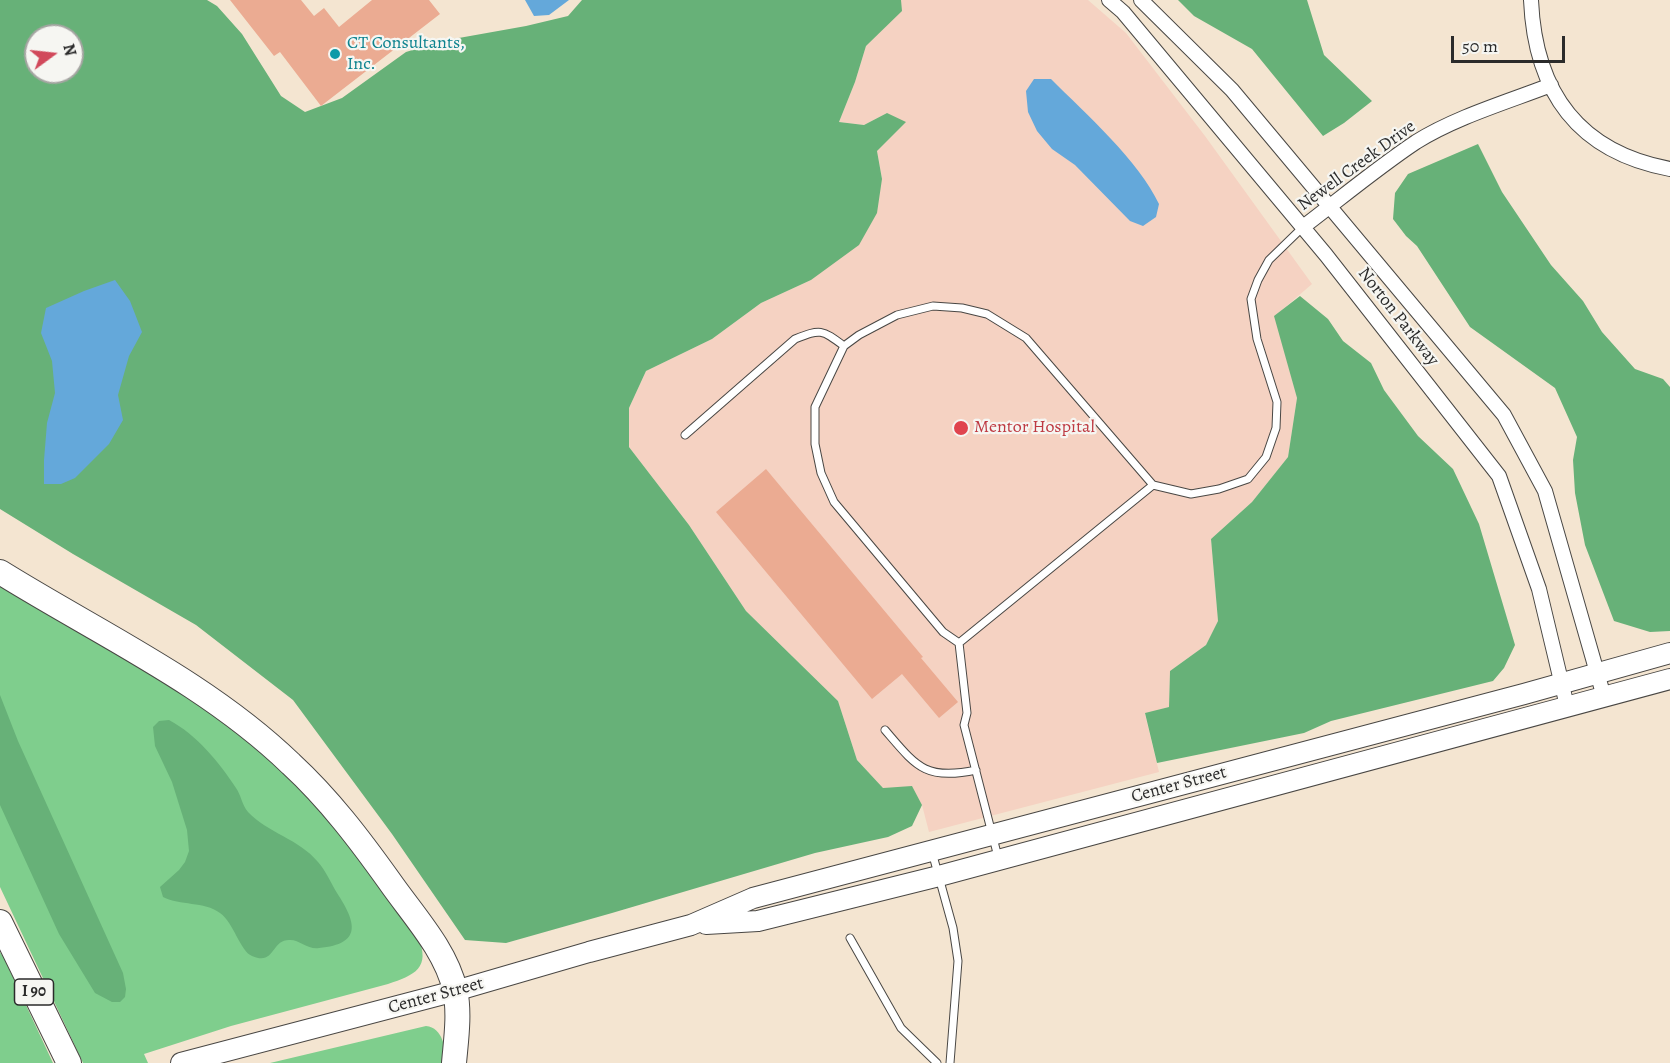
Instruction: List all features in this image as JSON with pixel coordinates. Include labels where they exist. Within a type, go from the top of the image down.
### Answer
[{"type":"highway","points":[[0,572],[130,648],[218,704],[291,763],[329,802],[366,849],[444,958],[455,991],[457,1027],[454,1063]]},
{"type":"highway","name":"I 90","points":[[0,922],[69,1063]]},
{"type":"main road","name":"Center Street","points":[[181,1063],[691,926],[753,898],[1562,684],[1670,653]]},
{"type":"main road","name":"Center Street","points":[[691,926],[758,921],[939,876],[1670,679]]},
{"type":"street","name":"Norton Parkway","points":[[1110,0],[1303,227],[1499,476],[1539,589],[1567,706]]},
{"type":"street","name":"Norton Parkway","points":[[1141,0],[1232,90],[1504,415],[1545,491],[1604,696]]},
{"type":"street","points":[[1531,0],[1536,40],[1551,85],[1562,106],[1576,125],[1594,140],[1629,159],[1670,170]]},
{"type":"street","name":"Newell Creek Drive","points":[[1303,227],[1345,193],[1417,142],[1480,112],[1551,85]]},
{"type":"lane","points":[[959,642],[943,632],[834,502],[821,473],[815,444],[815,407],[844,346],[897,315],[933,306],[962,308],[987,314],[1026,338],[1153,485],[1191,494],[1219,489],[1248,479],[1266,457],[1276,428],[1277,402],[1257,339],[1251,299],[1269,260],[1303,227]]},
{"type":"lane","points":[[685,435],[795,339],[814,332],[825,332],[844,346]]},
{"type":"lane","points":[[959,642],[1153,485]]},
{"type":"lane","points":[[959,642],[967,713],[964,725],[998,860]]},
{"type":"lane","points":[[885,730],[921,768],[939,774],[954,775],[976,770]]},
{"type":"lane","points":[[932,852],[953,928],[957,961],[950,1063]]},
{"type":"lane","points":[[850,938],[901,1028],[937,1063]]},
{"type":"shaded area","name":"Mentor Hospital","points":[[901,0],[1088,0],[1126,33],[1205,136],[1312,284],[1275,316],[1297,398],[1288,457],[1252,502],[1211,539],[1218,621],[1206,645],[1170,671],[1169,707],[1145,714],[1159,772],[929,832],[922,805],[912,787],[883,788],[857,760],[838,701],[746,611],[689,525],[629,447],[629,408],[646,371],[712,339],[761,303],[811,280],[882,179],[877,151],[887,113],[864,125],[839,122],[866,46],[901,11]]},
{"type":"green space","points":[[0,0],[207,0],[217,6],[242,34],[281,96],[305,112],[342,98],[406,52],[442,41],[568,16],[582,0],[901,0],[902,11],[866,46],[839,122],[864,125],[887,113],[906,122],[877,151],[882,179],[877,213],[859,245],[811,280],[761,303],[712,339],[646,371],[629,408],[629,447],[689,525],[746,611],[838,701],[857,760],[883,788],[912,786],[922,805],[912,826],[888,837],[815,853],[506,943],[465,940],[392,834],[293,700],[196,625],[0,509]]},
{"type":"green space","points":[[1178,0],[1307,0],[1324,55],[1372,101],[1323,136],[1252,49],[1194,16]]},
{"type":"green space","points":[[1478,144],[1502,192],[1551,265],[1583,301],[1602,332],[1635,369],[1663,379],[1670,387],[1670,631],[1650,632],[1614,621],[1585,545],[1575,493],[1573,460],[1577,437],[1555,388],[1470,327],[1417,246],[1393,219],[1395,193],[1408,174]]},
{"type":"green space","points":[[1300,296],[1328,319],[1343,341],[1371,363],[1384,390],[1418,436],[1453,469],[1479,524],[1515,645],[1504,668],[1493,681],[1331,721],[1304,733],[1157,763],[1145,713],[1169,707],[1170,671],[1206,645],[1218,621],[1211,539],[1252,502],[1288,457],[1297,398],[1274,316]]},
{"type":"green space","points":[[0,582],[146,669],[232,725],[306,790],[418,937],[423,956],[418,969],[388,984],[231,1026],[144,1054],[148,1063],[83,1063],[0,887]]},
{"type":"green space","points":[[0,695],[18,741],[123,973],[126,989],[125,997],[120,1002],[112,1002],[95,993],[59,934],[0,805]]},
{"type":"green space","points":[[169,720],[189,733],[215,759],[236,788],[248,812],[302,847],[321,866],[351,922],[352,930],[343,942],[333,946],[315,948],[293,940],[283,941],[265,958],[259,958],[248,953],[229,923],[214,909],[163,897],[160,887],[179,870],[189,851],[187,830],[172,782],[155,746],[153,727],[159,721]]},
{"type":"green space","points":[[0,952],[4,958],[53,1063],[0,1063]]},
{"type":"green space","points":[[426,1026],[440,1035],[444,1045],[445,1063],[270,1063]]},
{"type":"water","points":[[525,0],[569,0],[549,15],[534,16]]},
{"type":"water","points":[[1034,79],[1051,79],[1125,155],[1139,171],[1159,204],[1156,217],[1143,226],[1130,221],[1075,165],[1052,149],[1037,131],[1028,112],[1026,91]]},
{"type":"water","points":[[115,280],[130,301],[142,332],[129,356],[118,395],[123,420],[109,444],[75,478],[61,484],[44,484],[47,423],[55,393],[52,361],[41,333],[46,308]]},
{"type":"building","name":"CT Consultants, Inc.","points":[[230,0],[301,0],[314,16],[324,8],[339,27],[372,0],[429,0],[440,14],[321,106],[280,52],[274,56]]},
{"type":"building","points":[[766,469],[958,702],[939,718],[902,674],[872,699],[716,512]]},
{"type":"place","name":"CT Consultants, Inc.","points":[[335,54]]},
{"type":"place","name":"Mentor Hospital","points":[[961,428]]}]
